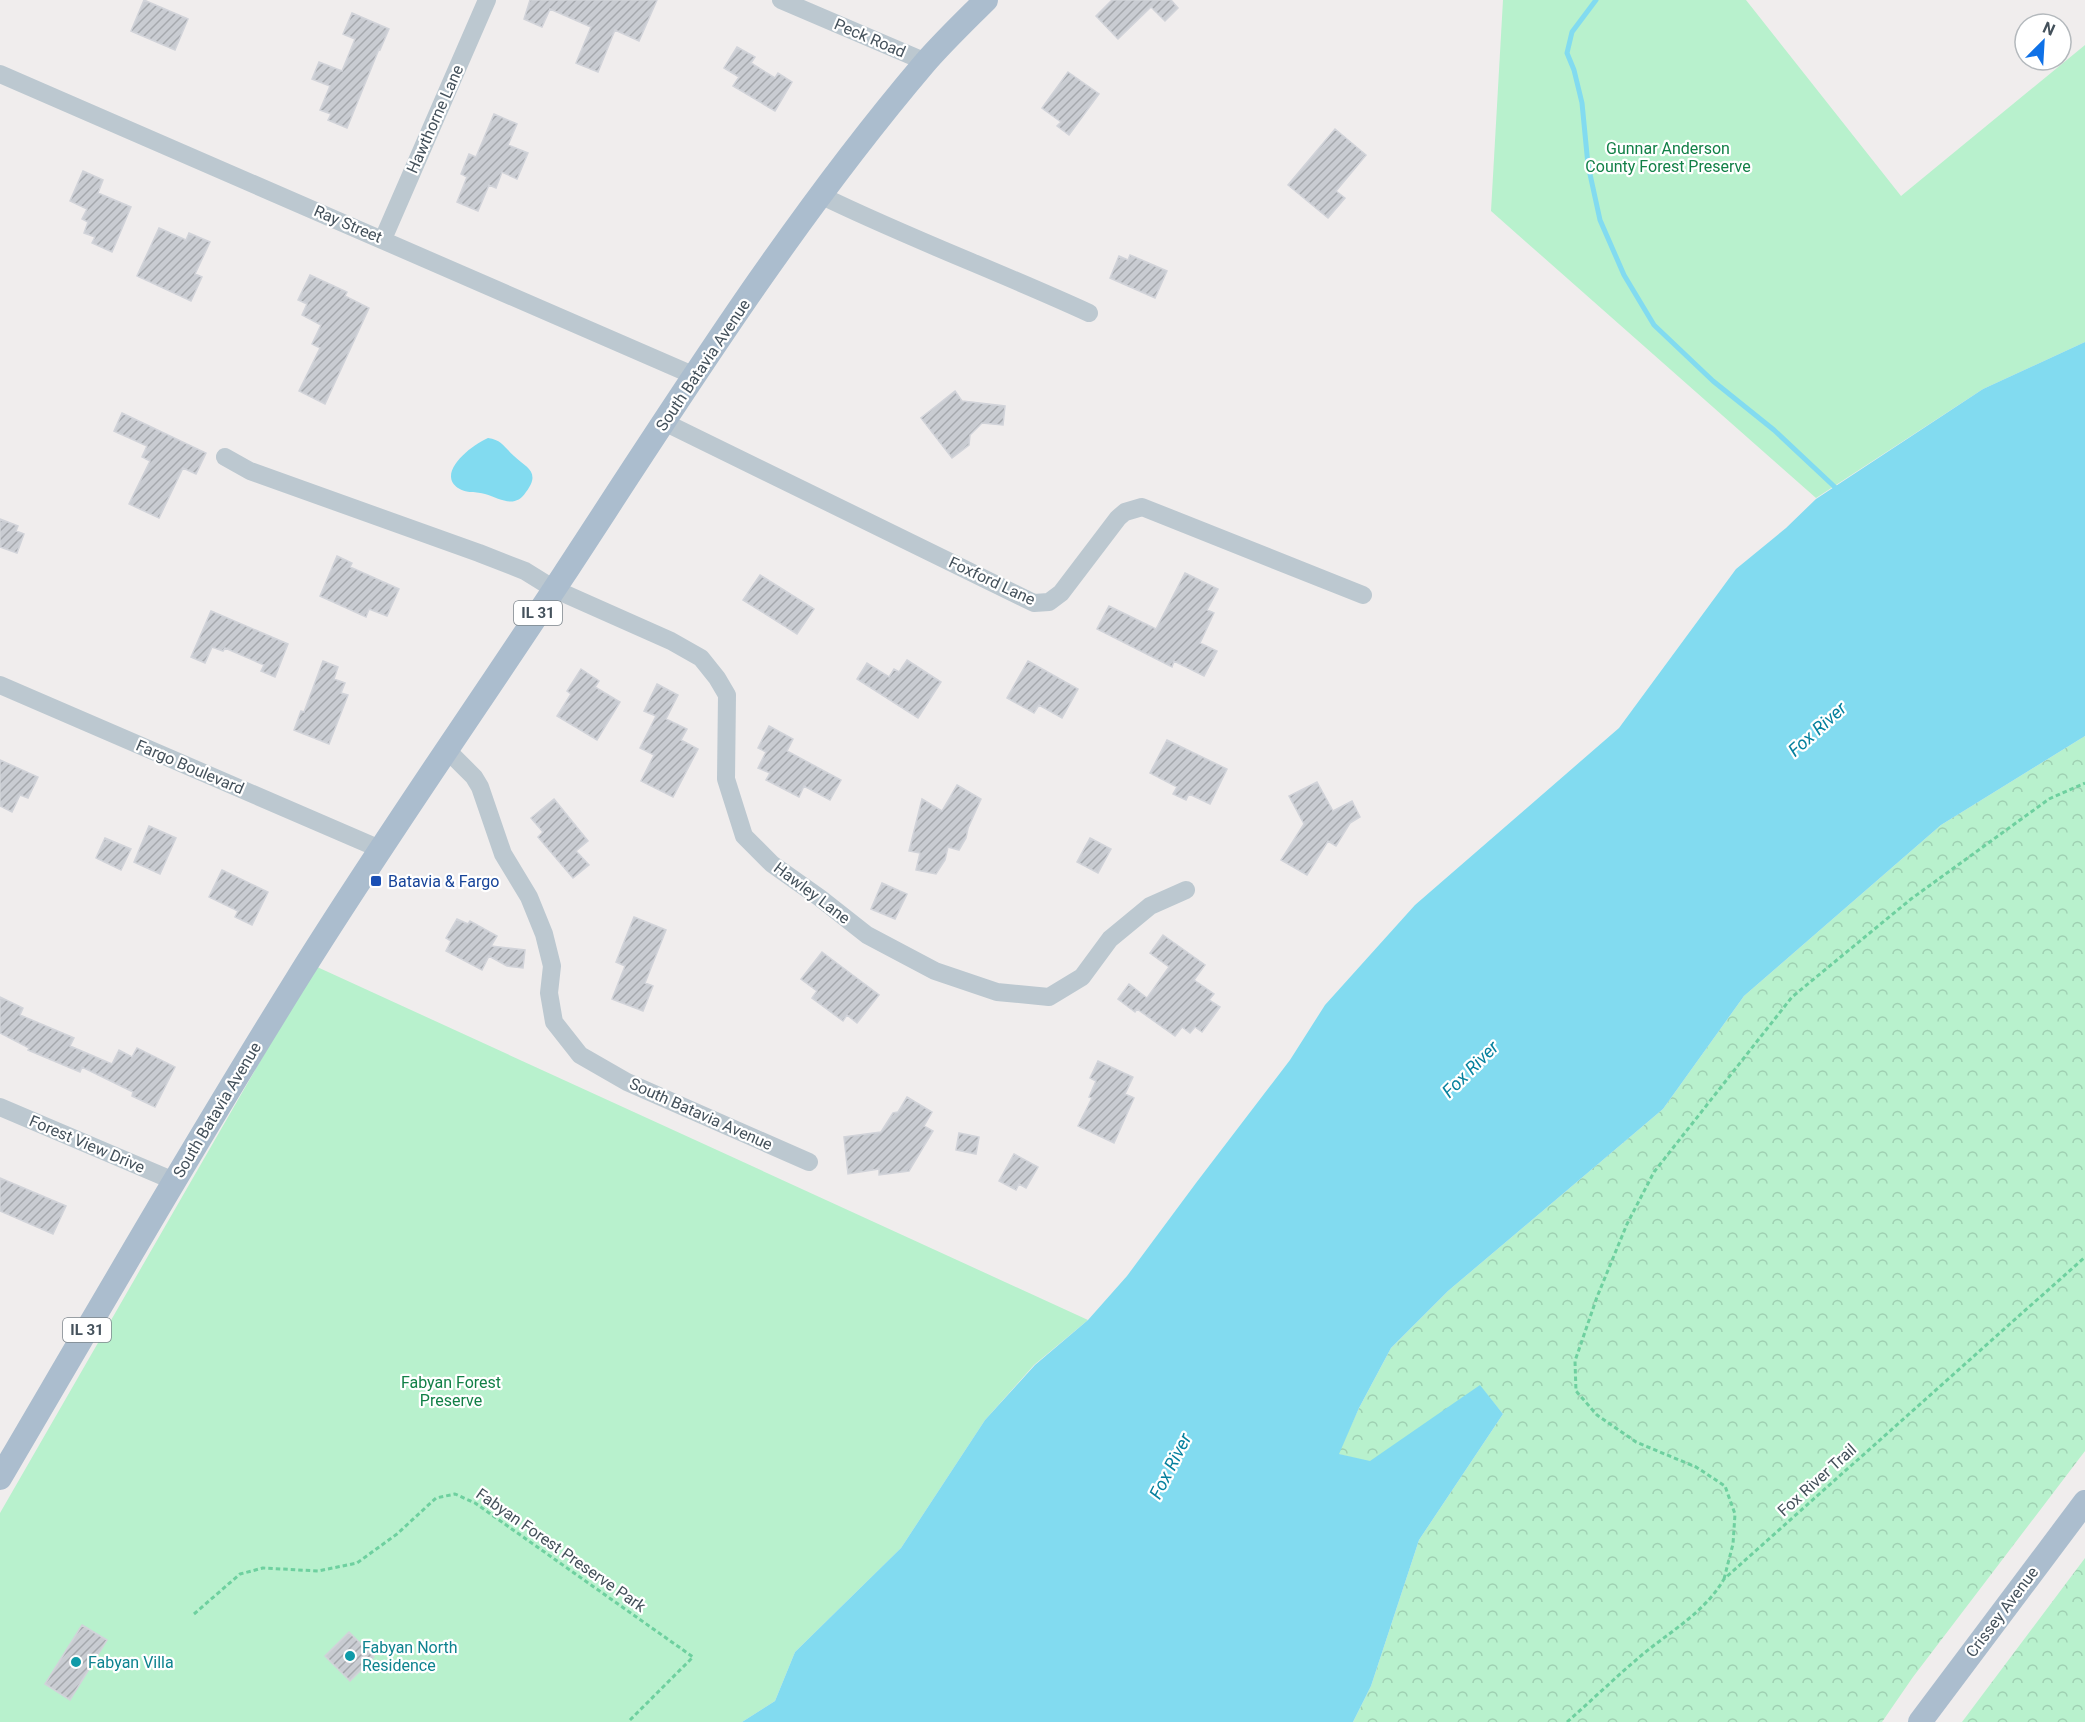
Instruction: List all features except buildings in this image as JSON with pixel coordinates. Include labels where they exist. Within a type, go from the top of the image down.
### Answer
[{"type":"main road","name":"South Batavia Avenue","points":[[0,1478],[174,1181],[298,976],[664,422],[820,195],[926,62],[986,0]]},
{"type":"main road","name":"Crissey Avenue","points":[[1920,1722],[2085,1502]]},
{"type":"street","name":"Hawthorne Lane","points":[[383,239],[487,0]]},
{"type":"street","name":"Peck Road","points":[[781,0],[926,62]]},
{"type":"street","name":"Ray Street","points":[[0,74],[695,376]]},
{"type":"street","points":[[820,195],[861,215],[1013,278],[1089,313]]},
{"type":"street","name":"Foxford Lane","points":[[664,422],[1034,603],[1049,602],[1061,593],[1118,518],[1135,507],[1142,507],[1363,595]]},
{"type":"street","name":"Hawley Lane","points":[[225,457],[250,471],[516,567],[554,589],[671,641],[701,658],[727,695],[726,779],[744,836],[772,864],[867,935],[935,971],[997,992],[1049,997],[1082,977],[1110,939],[1150,906],[1186,890]]},
{"type":"street","name":"Fargo Boulevard","points":[[0,685],[380,849]]},
{"type":"street","name":"South Batavia Avenue","points":[[446,749],[474,777],[480,787],[503,854],[529,897],[544,934],[552,966],[549,993],[554,1022],[580,1055],[627,1082],[809,1162]]},
{"type":"street","name":"Forest View Drive","points":[[0,1107],[174,1181]]},
{"type":"path","points":[[1724,1579],[1733,1544],[1735,1514],[1725,1486],[1696,1467],[1636,1442],[1597,1415],[1576,1391],[1575,1361],[1597,1297],[1627,1224],[1653,1172],[1792,997],[1911,899],[2049,799],[2085,783]]},
{"type":"path","name":"Fox River Trail","points":[[1567,1722],[1645,1653],[1687,1621],[1718,1589],[1724,1579],[2085,1257]]},
{"type":"path","name":"Fabyan Forest Preserve Park","points":[[194,1614],[240,1574],[263,1568],[318,1571],[357,1563],[397,1534],[436,1498],[455,1494],[475,1503],[693,1657],[628,1722]]},
{"type":"green space","name":"Gunnar Anderson County Forest Preserve","points":[[1503,0],[1746,0],[1901,196],[2052,72],[2073,72],[2073,55],[2085,45],[2085,342],[1983,389],[1816,498],[1491,211]]},
{"type":"green space","points":[[2085,736],[2085,1451],[1913,1677],[1882,1722],[1353,1722],[1371,1686],[1419,1540],[1503,1414],[1480,1386],[1370,1462],[1338,1454],[1391,1348],[1448,1291],[1663,1109],[1744,996],[1941,825]]},
{"type":"green space","name":"Fabyan Forest Preserve","points":[[315,966],[1088,1320],[1034,1365],[985,1420],[901,1548],[795,1652],[775,1701],[742,1722],[0,1722],[0,1513]]},
{"type":"green space","points":[[2085,1558],[2085,1722],[1962,1722]]},
{"type":"water","name":"Fox River","points":[[2085,342],[2085,736],[1941,825],[1744,996],[1663,1109],[1448,1291],[1391,1348],[1359,1408],[1339,1454],[1370,1461],[1480,1385],[1503,1414],[1419,1540],[1371,1686],[1353,1722],[742,1722],[775,1701],[795,1652],[901,1548],[985,1420],[1035,1365],[1088,1320],[1127,1276],[1290,1060],[1325,1005],[1415,905],[1619,728],[1736,569],[1786,528],[1816,499],[1983,389]]},
{"type":"water","points":[[488,438],[500,442],[527,467],[532,475],[530,485],[522,497],[517,500],[507,501],[482,493],[464,491],[452,481],[451,474],[454,466],[467,452]]},
{"type":"waterway","points":[[1596,0],[1572,32],[1567,53],[1574,70],[1582,103],[1588,165],[1600,220],[1624,275],[1654,325],[1713,381],[1774,430],[1838,490]]},
{"type":"place","name":"Batavia & Fargo","points":[[376,881]]},
{"type":"place","name":"Fabyan North Residence","points":[[350,1656]]},
{"type":"place","name":"Fabyan Villa","points":[[76,1662]]}]
